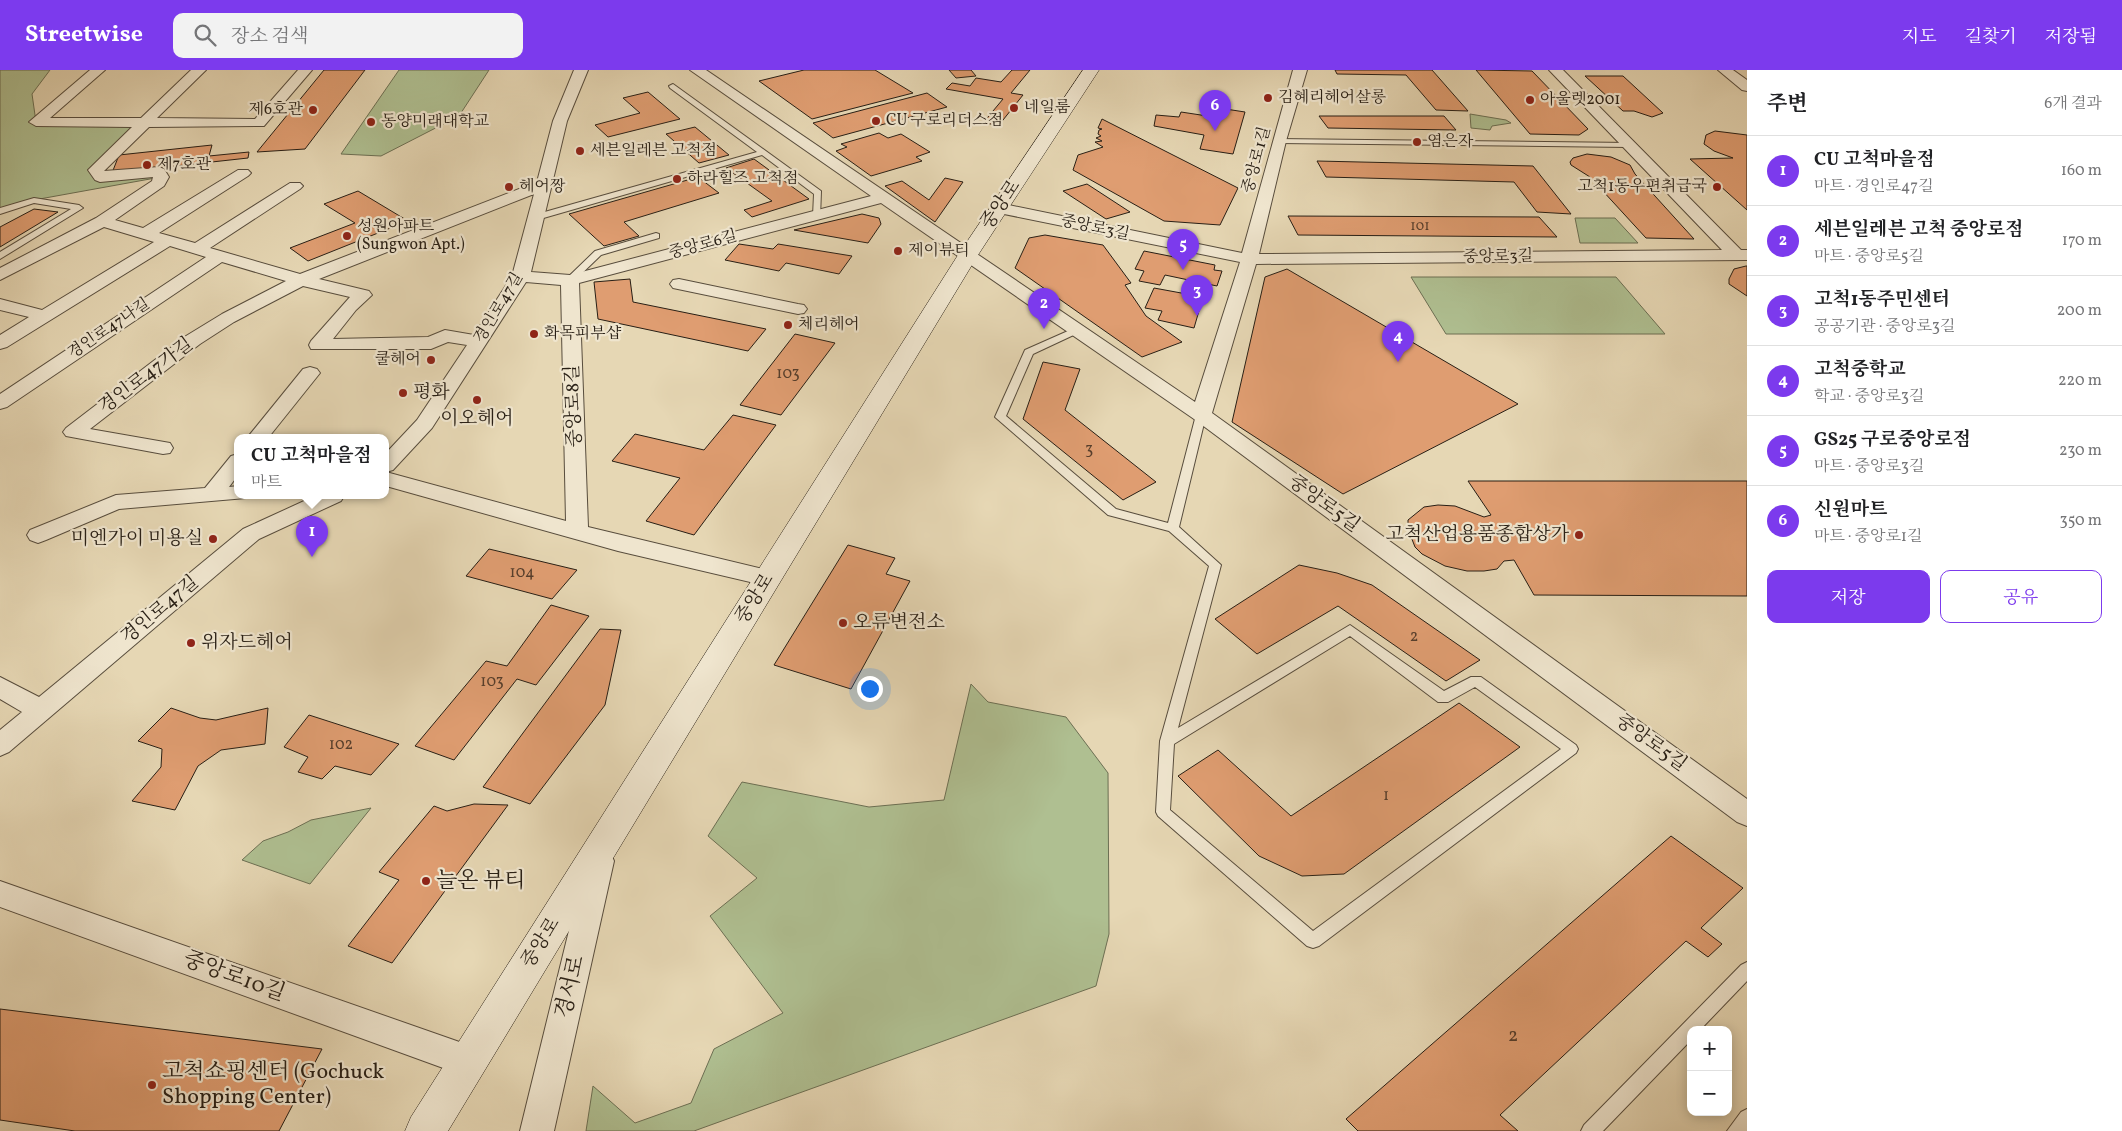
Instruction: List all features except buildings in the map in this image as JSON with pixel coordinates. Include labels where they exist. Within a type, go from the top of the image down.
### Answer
[{"type":"main road","name":"중앙로","points":[[424,1131],[968,255],[1091,70]]},
{"type":"street","points":[[98,70],[36,122],[259,123],[305,70]]},
{"type":"street","points":[[0,275],[102,221],[159,183],[161,177],[159,172],[100,177],[96,170],[199,70]]},
{"type":"street","name":"경인로47길","points":[[389,462],[426,424],[521,276],[560,121],[581,70]]},
{"type":"street","points":[[697,70],[968,255]]},
{"type":"street","name":"중앙로1길","points":[[1249,260],[1279,141],[1300,70]]},
{"type":"street","points":[[1556,70],[1741,255]]},
{"type":"street","points":[[1724,70],[1747,87]]},
{"type":"street","points":[[145,234],[243,174]]},
{"type":"street","name":"경인로47가길","points":[[163,448],[73,432],[193,340],[228,318],[301,280],[545,184]]},
{"type":"street","points":[[196,250],[295,186]]},
{"type":"street","name":"중앙로6길","points":[[521,276],[570,280],[884,198]]},
{"type":"street","name":"중앙로3길","points":[[999,208],[1249,260],[1741,255]]},
{"type":"street","points":[[102,221],[301,280],[363,295],[350,306],[318,345],[431,343],[445,336],[479,342]]},
{"type":"street","points":[[0,342],[167,241]]},
{"type":"street","name":"중앙로5길","points":[[968,255],[1201,414],[1747,814]]},
{"type":"street","name":"경인로47나길","points":[[0,402],[219,256]]},
{"type":"street","points":[[1201,414],[1249,260]]},
{"type":"street","name":"중앙로8길","points":[[570,280],[577,532]]},
{"type":"street","points":[[0,281],[3,287],[0,289]]},
{"type":"street","points":[[679,284],[798,309]]},
{"type":"street","points":[[0,304],[44,316]]},
{"type":"street","points":[[260,434],[310,374]]},
{"type":"street","points":[[212,495],[234,467]]},
{"type":"street","points":[[389,480],[577,532],[767,578]]},
{"type":"street","points":[[38,535],[116,502],[234,493]]},
{"type":"street","name":"경인로47길","points":[[0,745],[251,534],[327,499]]},
{"type":"street","points":[[0,687],[40,710]]},
{"type":"street","name":"경서로","points":[[537,1131],[604,842]]},
{"type":"street","name":"중앙로10길","points":[[0,894],[468,1061]]},
{"type":"lane","points":[[673,86],[818,192],[817,216]]},
{"type":"lane","points":[[1279,141],[1630,145]]},
{"type":"lane","points":[[536,218],[764,152]]},
{"type":"lane","points":[[0,211],[34,200],[79,208],[0,256]]},
{"type":"lane","points":[[570,280],[598,253],[656,236]]},
{"type":"lane","points":[[1077,330],[1029,352],[1000,417],[1112,512],[1173,528],[1215,565],[1167,740],[1163,812],[1313,940],[1571,749],[1476,681],[1443,698],[1350,630],[1167,740]]},
{"type":"lane","points":[[1173,528],[1201,414]]},
{"type":"lane","points":[[1590,1131],[1747,970]]},
{"type":"lane","points":[[1736,1131],[1747,1118]]},
{"type":"green space","points":[[0,70],[50,70],[32,94],[36,122],[146,123],[96,170],[101,177],[161,177],[34,200],[0,211]]},
{"type":"green space","points":[[399,70],[489,70],[459,116],[381,156],[341,154]]},
{"type":"green space","points":[[1470,114],[1506,120],[1511,123],[1492,126],[1490,130],[1471,128]]},
{"type":"green space","points":[[1575,218],[1615,218],[1638,243],[1580,243]]},
{"type":"green space","points":[[1411,277],[1616,277],[1665,334],[1446,334]]},
{"type":"green space","points":[[971,684],[988,702],[1066,717],[1108,773],[1109,934],[1096,986],[694,1131],[586,1131],[593,1086],[635,1123],[691,1103],[714,1049],[783,1013],[710,916],[757,878],[708,836],[742,782],[869,807],[944,800]]},
{"type":"green space","points":[[371,808],[310,884],[242,860],[263,841],[288,832],[311,820]]},
{"type":"place","name":"김혜리헤어살롱","points":[[1268,98]]},
{"type":"place","name":"아울렛2001","points":[[1530,100]]},
{"type":"place","name":"네일룸","points":[[1014,108]]},
{"type":"place","name":"제6호관","points":[[313,110]]},
{"type":"place","name":"CU 구로리더스점","points":[[876,121]]},
{"type":"place","name":"동양미래대학교","points":[[371,122]]},
{"type":"place","name":"신원마트","points":[[1215,131]]},
{"type":"place","name":"염은자","points":[[1417,142]]},
{"type":"place","name":"세븐일레븐 고척점","points":[[580,151]]},
{"type":"place","name":"제7호관","points":[[147,165]]},
{"type":"place","name":"하라힐즈 고척점","points":[[677,179]]},
{"type":"place","name":"헤어짱","points":[[509,187]]},
{"type":"place","name":"고척1동우편취급국","points":[[1717,187]]},
{"type":"place","name":"성원아파트 (Sungwon Apt.)","points":[[347,236]]},
{"type":"place","name":"제이뷰티","points":[[898,251]]},
{"type":"place","name":"GS25 구로중앙로점","points":[[1183,270]]},
{"type":"place","name":"고척1동주민센터","points":[[1197,316]]},
{"type":"place","name":"체리헤어","points":[[788,325]]},
{"type":"place","name":"세븐일레븐 고척 중앙로점","points":[[1044,329]]},
{"type":"place","name":"화목피부샵","points":[[534,334]]},
{"type":"place","name":"쿨헤어","points":[[431,360]]},
{"type":"place","name":"고척중학교","points":[[1398,362]]},
{"type":"place","name":"평화","points":[[403,393]]},
{"type":"place","name":"이오헤어","points":[[477,400]]},
{"type":"place","name":"고척산업용품종합상가","points":[[1579,535]]},
{"type":"place","name":"미엔가이 미용실","points":[[213,539]]},
{"type":"place","name":"CU 고척마을점","points":[[312,557]]},
{"type":"place","name":"오류변전소","points":[[843,623]]},
{"type":"place","name":"위자드헤어","points":[[191,643]]},
{"type":"place","name":"늘온 뷰티","points":[[426,881]]},
{"type":"place","name":"고척쇼핑센터 (Gochuck Shopping Center)","points":[[152,1085]]}]
